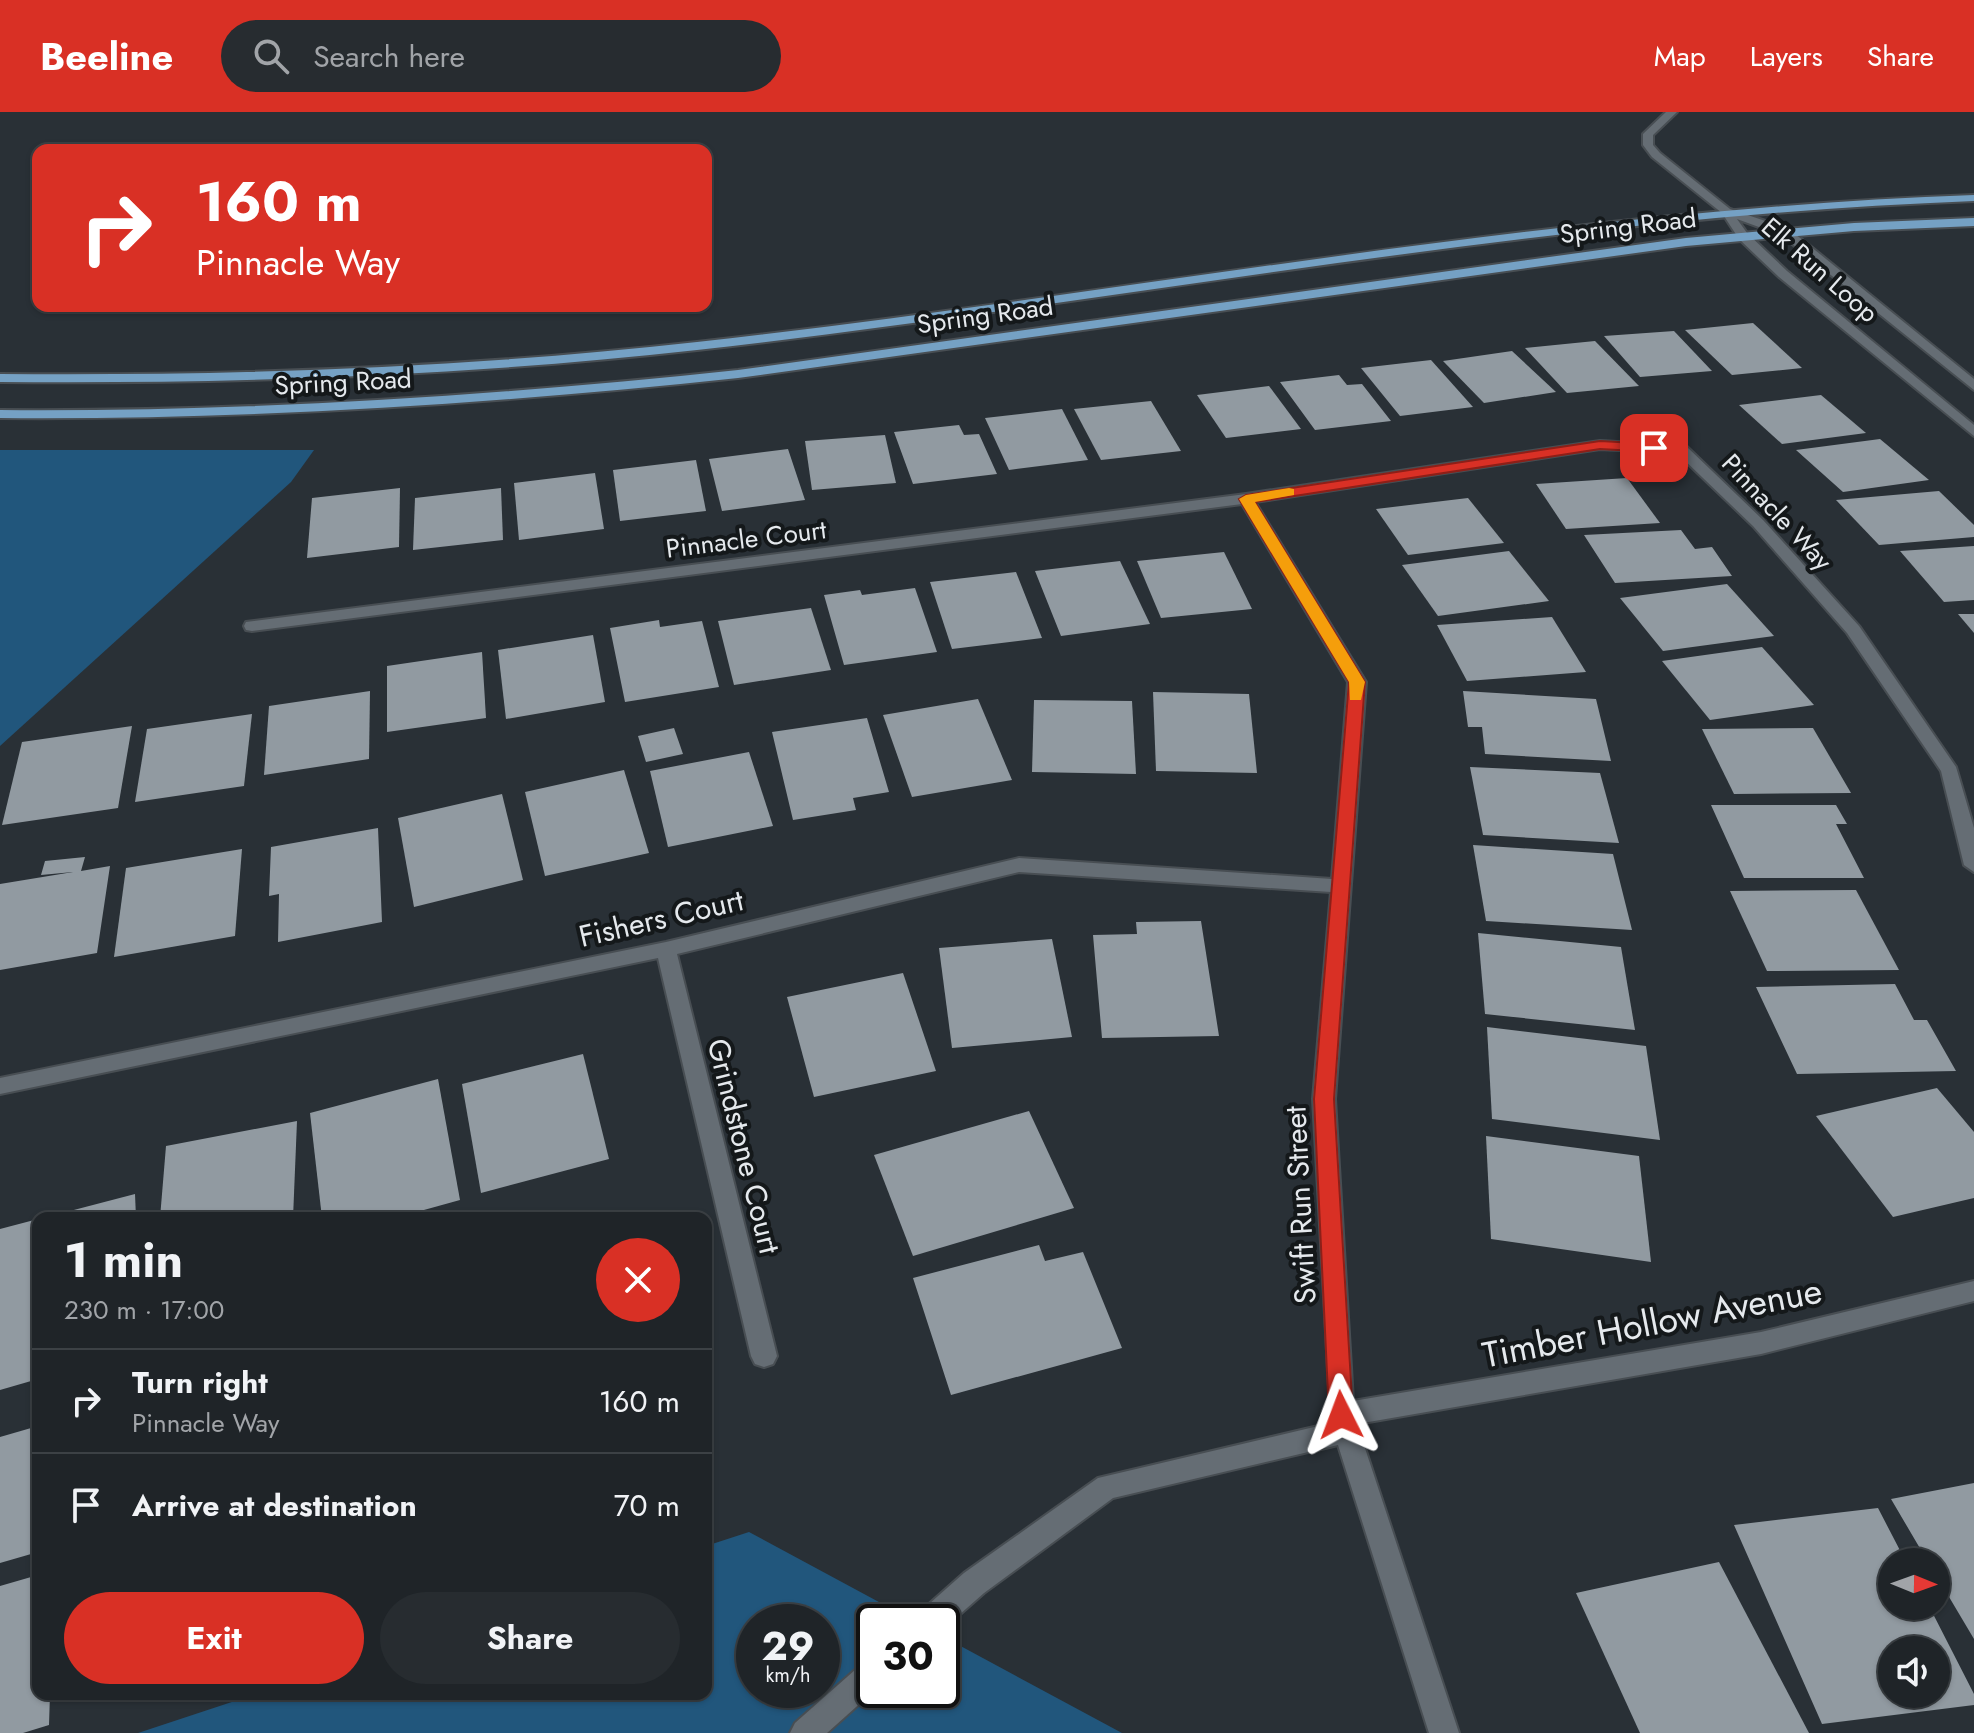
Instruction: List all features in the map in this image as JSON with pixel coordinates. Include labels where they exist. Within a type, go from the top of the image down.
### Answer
[{"type":"main road","name":"Spring Road","points":[[0,378],[189,378],[355,372],[632,351],[790,335],[1482,240],[1726,211],[1974,198]]},
{"type":"main road","name":"Spring Road","points":[[0,414],[311,409],[639,385],[753,372],[1549,259],[1785,232],[1974,222]]},
{"type":"street","points":[[1672,112],[1648,134],[1648,145],[1726,211]]},
{"type":"street","name":"Elk Run Loop","points":[[1726,211],[1785,232],[1974,386]]},
{"type":"street","name":"Elk Run Loop","points":[[1726,211],[1743,236],[1783,274],[1974,432]]},
{"type":"street","name":"Pinnacle Way","points":[[1246,499],[1600,445],[1681,449],[1758,523],[1853,630],[1950,771],[1974,865]]},
{"type":"street","name":"Pinnacle Court","points":[[252,626],[1246,499]]},
{"type":"street","name":"Swift Run Street","points":[[1246,499],[1357,682],[1324,1099],[1344,1423],[1444,1733]]},
{"type":"street","name":"Fishers Court","points":[[0,1086],[666,949],[1019,865],[1340,886]]},
{"type":"street","name":"Grindstone Court","points":[[666,949],[764,1356]]},
{"type":"street","name":"Timber Hollow Avenue","points":[[950,1604],[974,1583],[1107,1487],[1344,1423],[1761,1343],[1974,1291]]},
{"type":"street","points":[[805,1733],[856,1688]]},
{"type":"shaded area","points":[[0,450],[314,450],[291,482],[0,746]]},
{"type":"shaded area","points":[[749,1532],[883,1604],[856,1604],[856,1708],[960,1708],[960,1646],[1122,1733],[138,1733],[238,1700],[712,1700],[712,1544]]},
{"type":"building","points":[[1753,323],[1802,368],[1732,375],[1685,330]]},
{"type":"building","points":[[1674,331],[1712,371],[1640,377],[1604,336]]},
{"type":"building","points":[[1595,341],[1639,386],[1567,393],[1525,348]]},
{"type":"building","points":[[1512,351],[1556,392],[1484,403],[1443,361]]},
{"type":"building","points":[[1431,360],[1473,407],[1400,416],[1361,368]]},
{"type":"building","points":[[1339,375],[1347,385],[1362,384],[1391,421],[1315,430],[1280,382]]},
{"type":"building","points":[[1269,386],[1301,429],[1226,438],[1197,395]]},
{"type":"building","points":[[1821,395],[1866,433],[1782,444],[1739,405]]},
{"type":"building","points":[[1151,401],[1181,451],[1101,460],[1074,409]]},
{"type":"building","points":[[1062,409],[1088,460],[1009,470],[985,418]]},
{"type":"building","points":[[959,425],[964,435],[979,434],[997,474],[913,484],[894,432]]},
{"type":"building","points":[[885,435],[896,483],[812,490],[805,441]]},
{"type":"building","points":[[1880,439],[1929,480],[1843,492],[1796,450]]},
{"type":"building","points":[[788,449],[805,500],[722,511],[709,459]]},
{"type":"building","points":[[696,460],[706,511],[620,521],[613,470]]},
{"type":"building","points":[[595,473],[604,529],[519,540],[514,483]]},
{"type":"building","points":[[1627,478],[1660,523],[1566,529],[1536,484]]},
{"type":"building","points":[[400,488],[399,547],[307,558],[312,498]]},
{"type":"building","points":[[501,488],[503,540],[413,550],[415,498]]},
{"type":"building","points":[[1939,491],[1974,525],[1974,537],[1879,545],[1836,500]]},
{"type":"building","points":[[1468,498],[1504,543],[1408,555],[1376,509]]},
{"type":"building","points":[[1681,530],[1695,549],[1712,547],[1732,576],[1615,583],[1584,535]]},
{"type":"building","points":[[1974,546],[1974,600],[1944,602],[1900,551]]},
{"type":"building","points":[[1509,551],[1549,601],[1438,616],[1402,565]]},
{"type":"building","points":[[1224,552],[1252,609],[1161,618],[1137,561]]},
{"type":"building","points":[[1120,561],[1150,624],[1061,636],[1035,571]]},
{"type":"building","points":[[1016,572],[1042,638],[952,649],[930,582]]},
{"type":"building","points":[[1727,584],[1774,636],[1663,651],[1620,598]]},
{"type":"building","points":[[915,588],[937,652],[844,665],[824,595],[860,590],[862,595]]},
{"type":"building","points":[[811,608],[831,670],[734,685],[718,621]]},
{"type":"building","points":[[1958,614],[1974,614],[1974,633]]},
{"type":"building","points":[[1552,617],[1586,672],[1467,681],[1437,625]]},
{"type":"building","points":[[659,620],[660,627],[702,621],[719,687],[625,702],[610,628]]},
{"type":"building","points":[[593,635],[605,702],[506,719],[498,650]]},
{"type":"building","points":[[1762,647],[1814,705],[1710,720],[1662,661]]},
{"type":"building","points":[[482,652],[486,718],[387,732],[387,666]]},
{"type":"building","points":[[370,691],[369,759],[264,775],[269,706]]},
{"type":"building","points":[[1463,691],[1596,699],[1611,761],[1485,754],[1482,727],[1468,727]]},
{"type":"building","points":[[1153,692],[1249,694],[1257,773],[1156,771]]},
{"type":"building","points":[[978,699],[1012,780],[912,797],[883,715]]},
{"type":"building","points":[[1034,700],[1132,701],[1136,774],[1032,772]]},
{"type":"building","points":[[252,714],[244,786],[135,802],[147,729]]},
{"type":"building","points":[[867,718],[889,792],[853,798],[856,810],[793,820],[772,732]]},
{"type":"building","points":[[132,726],[118,808],[2,825],[22,742]]},
{"type":"building","points":[[674,728],[683,754],[646,762],[638,736]]},
{"type":"building","points":[[1813,728],[1851,793],[1734,794],[1702,729]]},
{"type":"building","points":[[749,752],[773,826],[668,847],[650,771]]},
{"type":"building","points":[[1470,767],[1600,773],[1619,843],[1483,835]]},
{"type":"building","points":[[624,770],[649,853],[545,876],[525,792]]},
{"type":"building","points":[[502,794],[523,880],[414,907],[398,818]]},
{"type":"building","points":[[1711,805],[1836,805],[1847,824],[1836,824],[1864,878],[1744,878]]},
{"type":"building","points":[[378,828],[382,922],[278,942],[279,894],[269,896],[271,847]]},
{"type":"building","points":[[1473,845],[1613,854],[1632,930],[1486,921]]},
{"type":"building","points":[[242,849],[235,936],[114,957],[126,868]]},
{"type":"building","points":[[85,857],[81,871],[110,866],[97,953],[0,970],[0,884],[73,872],[41,875],[45,861]]},
{"type":"building","points":[[1856,890],[1899,970],[1767,971],[1730,891]]},
{"type":"building","points":[[1201,921],[1219,1036],[1102,1038],[1093,935],[1137,934],[1136,922]]},
{"type":"building","points":[[1478,933],[1621,947],[1635,1030],[1485,1014]]},
{"type":"building","points":[[1052,939],[1072,1037],[952,1048],[939,948]]},
{"type":"building","points":[[903,973],[936,1071],[814,1097],[787,997]]},
{"type":"building","points":[[1895,984],[1914,1020],[1927,1020],[1956,1071],[1797,1074],[1756,987]]},
{"type":"building","points":[[1487,1027],[1646,1046],[1660,1140],[1492,1119]]},
{"type":"building","points":[[583,1054],[609,1159],[481,1193],[462,1084]]},
{"type":"building","points":[[438,1079],[460,1200],[417,1212],[321,1212],[310,1113]]},
{"type":"building","points":[[1937,1088],[1974,1132],[1974,1198],[1893,1217],[1816,1116]]},
{"type":"building","points":[[1029,1111],[1074,1208],[913,1256],[874,1155]]},
{"type":"building","points":[[297,1121],[293,1212],[160,1212],[166,1146]]},
{"type":"building","points":[[1486,1136],[1639,1156],[1651,1262],[1491,1239]]},
{"type":"building","points":[[135,1194],[136,1212],[66,1212]]},
{"type":"building","points":[[32,1221],[32,1381],[0,1390],[0,1229]]},
{"type":"building","points":[[1039,1245],[1045,1261],[1083,1252],[1122,1348],[951,1395],[913,1278]]},
{"type":"building","points":[[32,1428],[32,1554],[0,1563],[0,1437]]},
{"type":"building","points":[[1974,1483],[1974,1639],[1950,1599],[1950,1548],[1920,1548],[1891,1499]]},
{"type":"building","points":[[1878,1508],[1899,1548],[1878,1548],[1878,1620],[1936,1620],[1944,1636],[1878,1636],[1878,1708],[1950,1708],[1822,1724],[1734,1525]]},
{"type":"building","points":[[1719,1562],[1809,1733],[1640,1733],[1576,1593]]},
{"type":"building","points":[[32,1577],[32,1700],[50,1700],[49,1725],[23,1733],[0,1733],[0,1586]]},
{"type":"building","points":[[1950,1647],[1974,1694],[1974,1705],[1950,1708]]},
{"type":"slow traffic","points":[[1289,492],[1246,499],[1357,682],[1356,697]]},
{"type":"route","points":[[1341,1415],[1324,1099],[1357,682],[1246,499],[1600,445],[1654,448]]}]
